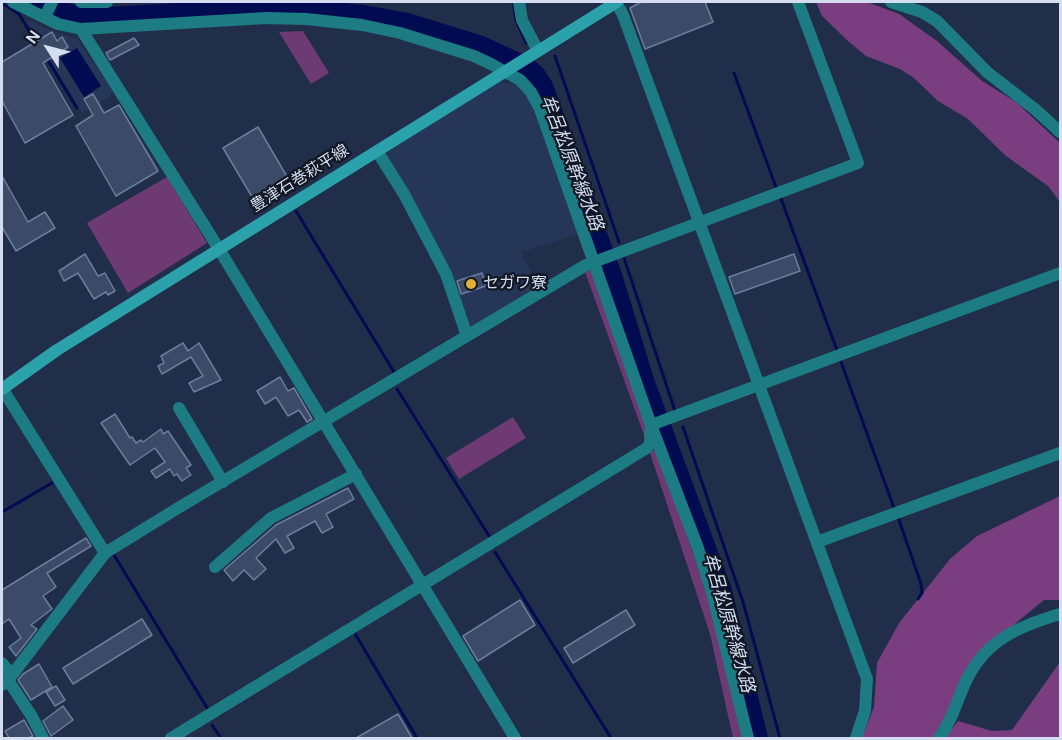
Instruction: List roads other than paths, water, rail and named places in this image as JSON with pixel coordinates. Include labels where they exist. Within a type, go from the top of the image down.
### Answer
[{"type":"main road","name":"豊津石巻萩平線","points":[[2,388],[57,350],[617,2]]},
{"type":"street","points":[[13,2],[48,10],[58,24],[81,30],[218,21],[306,19],[362,25],[400,33],[474,56],[508,70],[520,80],[531,92],[540,109],[698,548],[713,596],[748,738]]},
{"type":"street","points":[[81,2],[107,2]]},
{"type":"street","points":[[519,2],[522,20],[536,52]]},
{"type":"street","points":[[617,2],[867,679],[865,711],[856,738]]},
{"type":"street","points":[[7,680],[105,553],[595,261],[858,163],[798,2]]},
{"type":"street","points":[[891,2],[921,12],[936,21],[987,72],[1060,132]]},
{"type":"street","points":[[81,30],[219,249],[515,738]]},
{"type":"street","points":[[377,151],[404,194],[446,274],[467,336]]},
{"type":"street","points":[[653,424],[1060,273]]},
{"type":"street","points":[[2,388],[105,553]]},
{"type":"street","points":[[179,408],[223,482]]},
{"type":"street","points":[[171,738],[647,448],[653,424]]},
{"type":"street","points":[[817,543],[1060,453]]},
{"type":"street","points":[[215,567],[271,518],[356,474]]},
{"type":"street","points":[[939,738],[956,711],[967,680],[977,662],[993,645],[1018,628],[1060,615]]},
{"type":"street","points":[[2,663],[7,680],[31,715],[43,738]]},
{"type":"waterway","name":"牟呂松原幹線水路","points":[[41,2],[66,12],[89,17],[285,6],[364,14],[408,22],[479,44],[527,66],[537,75],[544,86],[614,278],[645,380],[723,591],[759,738]]},
{"type":"waterway","points":[[513,2],[516,20],[526,43]]},
{"type":"waterway","points":[[2,3],[19,14],[37,44]]},
{"type":"waterway","points":[[555,56],[619,242]]},
{"type":"waterway","points":[[46,57],[77,108]]},
{"type":"waterway","points":[[734,73],[777,190]]},
{"type":"waterway","points":[[780,196],[838,353]]},
{"type":"waterway","points":[[296,211],[394,372]]},
{"type":"waterway","points":[[624,258],[675,411]]},
{"type":"waterway","points":[[840,359],[895,511]]},
{"type":"waterway","points":[[397,389],[491,539]]},
{"type":"waterway","points":[[683,427],[743,602],[780,738]]},
{"type":"waterway","points":[[2,512],[52,483]]},
{"type":"waterway","points":[[898,517],[921,584],[922,593],[918,599]]},
{"type":"waterway","points":[[495,552],[611,738]]},
{"type":"waterway","points":[[114,555],[209,711]]},
{"type":"waterway","points":[[354,632],[417,738]]},
{"type":"waterway","points":[[212,725],[221,738]]},
{"type":"place","name":"セガワ寮","points":[[471,284]]}]
